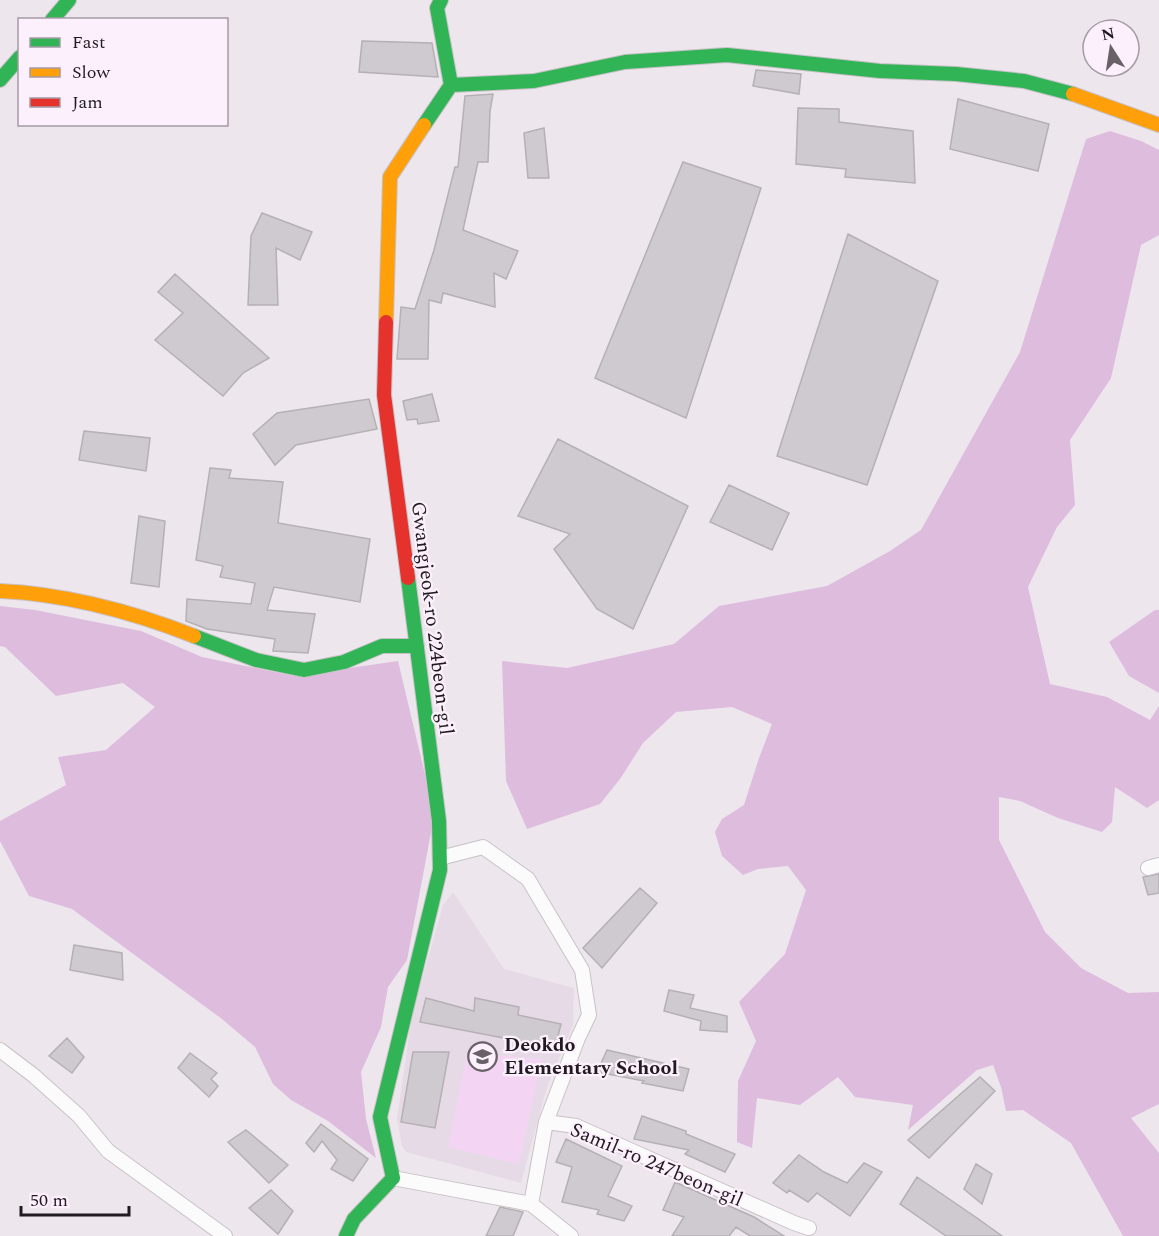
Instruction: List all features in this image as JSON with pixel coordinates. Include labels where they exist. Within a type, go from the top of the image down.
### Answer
[{"type":"street","points":[[54,18],[69,0]]},
{"type":"street","points":[[441,0],[437,8],[451,85],[534,81],[625,62],[727,55],[880,71],[956,74],[1024,81],[1063,90],[1159,125]]},
{"type":"street","points":[[0,80],[18,59]]},
{"type":"street","name":"Gwangjeok-ro 224beon-gil","points":[[393,1178],[380,1118],[440,870],[440,858],[439,820],[384,395],[390,177],[451,85]]},
{"type":"street","points":[[0,591],[39,593],[153,620],[256,660],[304,669],[344,662],[382,646],[417,645]]},
{"type":"street","points":[[440,858],[483,847],[528,879],[582,970],[589,1015],[546,1122]]},
{"type":"street","points":[[0,1050],[33,1075],[79,1116],[108,1151],[225,1236]]},
{"type":"street","name":"Samil-ro 247beon-gil","points":[[531,1204],[546,1122],[576,1126],[809,1228]]},
{"type":"street","points":[[346,1236],[354,1219],[393,1178],[531,1204],[570,1236]]},
{"type":"shaded area","points":[[1110,131],[1141,141],[1159,150],[1159,235],[1141,245],[1111,378],[1070,440],[1075,505],[1057,527],[1028,587],[1050,684],[1107,697],[1150,720],[1159,706],[1159,800],[1147,808],[1115,787],[1112,822],[1102,832],[1058,818],[1020,801],[999,797],[999,840],[1045,932],[1081,968],[1128,993],[1159,992],[1159,1104],[1131,1118],[1159,1153],[1159,1236],[1123,1236],[1071,1143],[1023,1110],[1006,1111],[993,1065],[977,1070],[908,1130],[913,1105],[855,1097],[838,1077],[800,1105],[757,1098],[752,1148],[737,1142],[738,1081],[756,1041],[739,1002],[785,954],[806,890],[788,866],[758,869],[743,875],[722,856],[715,832],[722,819],[744,805],[772,724],[732,707],[676,712],[643,743],[620,779],[600,804],[527,829],[506,781],[502,661],[567,668],[674,644],[719,606],[827,586],[890,551],[921,530],[1020,352],[1086,139]]},
{"type":"shaded area","points":[[0,606],[35,610],[141,631],[202,657],[294,676],[398,661],[428,787],[433,822],[407,960],[388,987],[381,1027],[361,1072],[366,1119],[376,1158],[328,1121],[291,1100],[273,1084],[255,1047],[222,1019],[72,909],[29,896],[0,841],[0,821],[66,785],[58,757],[106,750],[155,707],[123,683],[56,696],[5,647],[0,646]]},
{"type":"shaded area","points":[[1155,610],[1159,610],[1159,693],[1129,676],[1109,642]]},
{"type":"shaded area","name":"Deokdo Elementary School","points":[[453,892],[504,969],[574,988],[573,1025],[547,1087],[521,1183],[406,1152],[402,1146],[397,1119],[412,1015],[443,905]]},
{"type":"shaded area","points":[[467,1053],[542,1059],[519,1164],[448,1147]]},
{"type":"building","points":[[362,41],[432,43],[438,77],[359,72]]},
{"type":"building","points":[[756,70],[801,74],[799,94],[753,86]]},
{"type":"building","points":[[493,94],[488,162],[478,162],[463,230],[518,251],[506,279],[494,273],[495,307],[443,293],[441,303],[429,300],[428,359],[397,359],[401,307],[415,309],[434,250],[455,167],[458,167],[465,96]]},
{"type":"building","points":[[958,99],[1049,124],[1038,171],[950,149]]},
{"type":"building","points":[[798,108],[839,109],[839,122],[913,131],[915,183],[845,177],[846,169],[796,164]]},
{"type":"building","points":[[544,128],[549,178],[528,178],[524,133]]},
{"type":"building","points":[[683,162],[761,188],[686,418],[595,378]]},
{"type":"building","points":[[262,213],[312,232],[300,260],[276,248],[278,305],[248,305],[251,236]]},
{"type":"building","points":[[848,234],[938,281],[867,485],[777,456]]},
{"type":"building","points":[[175,274],[269,358],[243,373],[223,396],[155,340],[183,313],[158,292]]},
{"type":"building","points":[[432,394],[439,421],[418,424],[417,419],[407,420],[403,401]]},
{"type":"building","points":[[369,399],[377,429],[296,445],[275,465],[253,434],[277,413]]},
{"type":"building","points":[[84,431],[150,438],[146,471],[79,460]]},
{"type":"building","points":[[558,439],[688,506],[633,629],[597,609],[554,549],[570,534],[518,516]]},
{"type":"building","points":[[210,468],[231,470],[229,478],[283,482],[278,523],[370,539],[360,602],[274,587],[267,610],[315,614],[308,653],[273,651],[275,639],[207,629],[186,621],[187,599],[251,604],[255,583],[220,577],[223,566],[196,560]]},
{"type":"building","points":[[729,485],[789,513],[772,550],[710,522]]},
{"type":"building","points":[[139,516],[165,521],[159,587],[131,583]]},
{"type":"building","points":[[1159,874],[1159,893],[1148,895],[1143,877]]},
{"type":"building","points":[[640,888],[657,903],[602,968],[583,948]]},
{"type":"building","points":[[74,945],[122,953],[123,980],[70,970]]},
{"type":"building","points":[[669,990],[694,995],[690,1008],[727,1016],[727,1032],[700,1030],[701,1021],[664,1011]]},
{"type":"building","points":[[426,998],[474,1011],[475,998],[519,1007],[518,1015],[561,1024],[555,1048],[420,1022]]},
{"type":"building","points":[[67,1038],[84,1057],[72,1073],[49,1056]]},
{"type":"building","points":[[607,1050],[689,1069],[683,1091],[597,1072]]},
{"type":"building","points":[[413,1052],[449,1052],[435,1128],[401,1122]]},
{"type":"building","points":[[190,1053],[217,1073],[211,1079],[218,1086],[209,1097],[178,1068]]},
{"type":"building","points":[[980,1077],[995,1091],[929,1158],[908,1140]]},
{"type":"building","points":[[642,1116],[686,1131],[686,1134],[735,1154],[725,1172],[685,1154],[689,1150],[634,1139]]},
{"type":"building","points":[[321,1124],[368,1159],[353,1181],[331,1169],[337,1160],[322,1141],[314,1152],[306,1143]]},
{"type":"building","points":[[246,1130],[288,1165],[269,1183],[228,1142]]},
{"type":"building","points":[[566,1139],[622,1166],[608,1196],[632,1206],[624,1221],[597,1214],[599,1210],[562,1202],[572,1167],[556,1162]]},
{"type":"building","points":[[799,1155],[824,1172],[847,1183],[864,1163],[882,1172],[850,1216],[817,1193],[808,1202],[789,1190],[787,1193],[773,1183]]},
{"type":"building","points":[[976,1164],[992,1174],[982,1204],[964,1189]]},
{"type":"building","points":[[917,1177],[1002,1236],[946,1236],[900,1204]]},
{"type":"building","points":[[675,1182],[754,1217],[784,1236],[750,1236],[736,1227],[729,1236],[672,1236],[684,1217],[663,1210]]},
{"type":"building","points":[[271,1190],[293,1211],[278,1234],[249,1208]]},
{"type":"building","points":[[500,1207],[523,1212],[513,1236],[486,1236]]},
{"type":"traffic: fast","points":[[54,18],[69,0]]},
{"type":"traffic: fast","points":[[424,125],[451,85],[437,8],[441,0]]},
{"type":"traffic: fast","points":[[451,85],[534,81],[625,62],[727,55],[880,71],[956,74],[1024,81],[1073,94]]},
{"type":"traffic: fast","points":[[0,80],[18,59]]},
{"type":"traffic: fast","points":[[346,1236],[354,1219],[393,1178],[380,1117],[440,870],[439,821],[408,578]]},
{"type":"traffic: fast","points":[[194,636],[256,660],[304,670],[344,662],[382,646],[417,646]]},
{"type":"traffic: slow","points":[[1073,94],[1159,125]]},
{"type":"traffic: slow","points":[[386,322],[390,177],[424,125]]},
{"type":"traffic: slow","points":[[0,591],[74,600],[147,619],[194,636]]},
{"type":"traffic: jam","points":[[386,322],[384,395],[408,578]]},
{"type":"place","name":"Deokdo Elementary School","points":[[483,1056]]}]
